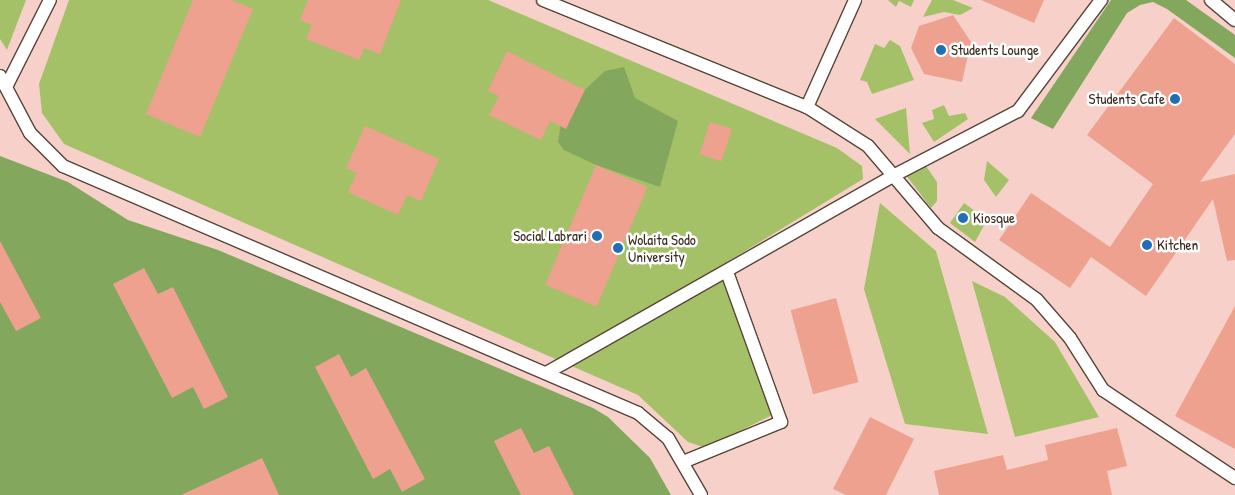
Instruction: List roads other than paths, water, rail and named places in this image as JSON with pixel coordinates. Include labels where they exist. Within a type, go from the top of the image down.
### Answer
[{"type":"lane","points":[[50,0],[3,81],[30,133],[63,166],[548,372],[638,413],[668,438],[701,495]]},
{"type":"lane","points":[[543,0],[807,106],[868,146],[891,177],[938,228],[1037,300],[1070,338],[1103,390],[1235,478]]},
{"type":"lane","points":[[807,106],[855,0]]},
{"type":"lane","points":[[548,372],[727,272],[891,177],[1018,111],[1101,0]]},
{"type":"lane","points":[[1211,0],[1235,20]]},
{"type":"lane","points":[[683,462],[780,422],[727,272]]},
{"type":"place","name":"Students Lounge","points":[[941,50]]},
{"type":"place","name":"Students Cafe","points":[[1175,99]]},
{"type":"place","name":"Kiosque","points":[[963,218]]},
{"type":"place","name":"Social Labrari","points":[[597,236]]},
{"type":"place","name":"Kitchen","points":[[1147,245]]},
{"type":"place","name":"Wolaita Sodo University","points":[[618,248]]}]
